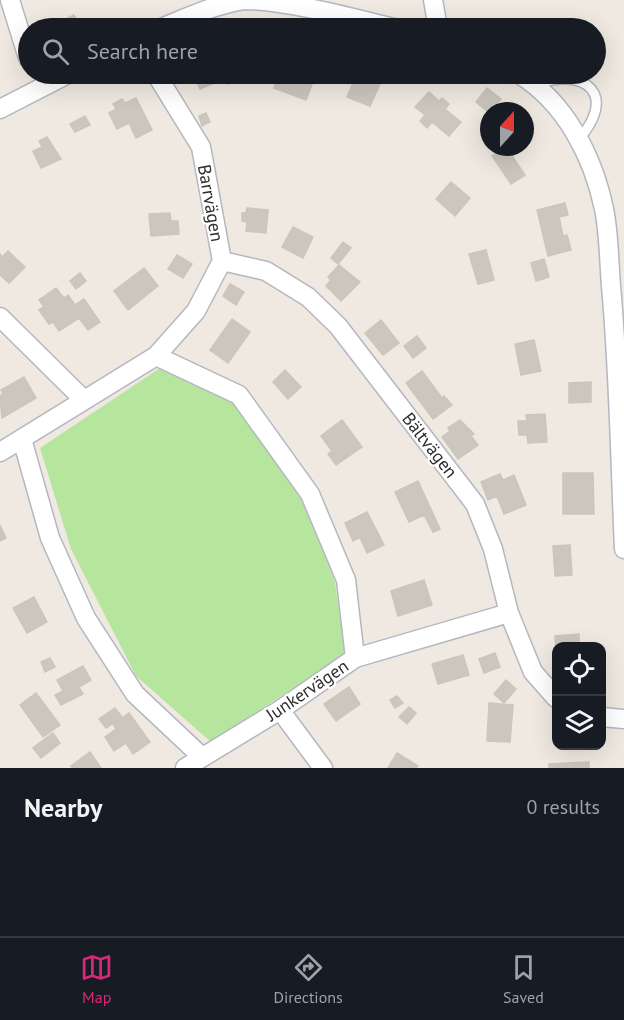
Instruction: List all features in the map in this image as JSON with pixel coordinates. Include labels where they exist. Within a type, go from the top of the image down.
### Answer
[{"type":"street","points":[[10,0],[18,26]]},
{"type":"street","points":[[176,18],[191,8],[244,0],[295,4],[353,18]]},
{"type":"street","points":[[433,0],[436,18]]},
{"type":"street","points":[[0,109],[32,84]]},
{"type":"street","name":"Barrvägen","points":[[0,452],[156,356],[196,311],[222,261],[201,147],[162,84]]},
{"type":"street","points":[[537,84],[558,106],[578,140],[590,164],[604,209],[619,311],[624,549]]},
{"type":"street","name":"Bältvägen","points":[[222,261],[266,271],[308,297],[338,326],[475,504],[493,549],[509,613],[533,672],[554,696]]},
{"type":"street","points":[[0,317],[83,399]]},
{"type":"street","points":[[156,356],[239,395],[310,494],[346,580],[355,658]]},
{"type":"street","points":[[22,439],[50,538],[86,618],[135,694],[202,757]]},
{"type":"street","name":"Junkervägen","points":[[185,768],[280,710],[355,658],[509,613]]},
{"type":"street","points":[[280,710],[323,768]]},
{"type":"street","points":[[606,717],[624,719]]},
{"type":"lane","points":[[578,140],[596,115],[597,98],[593,91],[582,84]]},
{"type":"green space","points":[[160,368],[231,397],[306,506],[335,582],[345,654],[211,742],[136,676],[71,549],[40,448]]},
{"type":"building","points":[[198,84],[212,84],[200,89]]},
{"type":"building","points":[[276,84],[312,84],[306,100],[274,88]]},
{"type":"building","points":[[353,84],[380,84],[370,106],[347,97]]},
{"type":"building","points":[[487,88],[501,99],[498,102],[480,102],[480,105],[476,102]]},
{"type":"building","points":[[429,92],[439,101],[442,98],[449,104],[445,109],[461,122],[449,136],[432,122],[427,128],[420,121],[425,115],[415,107]]},
{"type":"building","points":[[136,98],[152,130],[136,138],[129,123],[117,129],[109,113],[116,109],[113,104],[122,99],[125,103]]},
{"type":"building","points":[[206,113],[210,122],[202,126],[199,116]]},
{"type":"building","points":[[85,116],[90,125],[75,132],[70,124]]},
{"type":"building","points":[[47,137],[61,159],[41,168],[33,151],[42,147],[39,141]]},
{"type":"building","points":[[492,156],[512,156],[525,175],[511,184]]},
{"type":"building","points":[[451,182],[470,198],[455,216],[436,199]]},
{"type":"building","points":[[565,203],[568,215],[559,217],[563,236],[567,235],[571,250],[548,256],[537,210]]},
{"type":"building","points":[[247,208],[268,210],[266,233],[246,231],[247,222],[242,221],[242,213],[246,213]]},
{"type":"building","points":[[170,213],[171,221],[178,221],[179,234],[151,236],[149,214]]},
{"type":"building","points":[[293,227],[313,237],[303,258],[282,247]]},
{"type":"building","points":[[343,242],[351,248],[338,264],[331,258]]},
{"type":"building","points":[[486,250],[494,280],[478,284],[469,254]]},
{"type":"building","points":[[8,251],[25,267],[9,283],[0,275],[0,254],[2,257]]},
{"type":"building","points":[[177,255],[192,264],[183,278],[168,269]]},
{"type":"building","points":[[544,259],[549,277],[536,281],[531,263]]},
{"type":"building","points":[[339,265],[360,282],[341,301],[326,286],[331,280],[328,277]]},
{"type":"building","points":[[144,268],[158,286],[128,310],[114,291]]},
{"type":"building","points":[[80,273],[86,281],[76,289],[70,281]]},
{"type":"building","points":[[230,284],[244,292],[236,305],[223,296]]},
{"type":"building","points":[[56,288],[64,298],[68,295],[75,305],[84,299],[100,322],[88,330],[79,318],[59,331],[53,322],[49,324],[39,310],[44,307],[39,300]]},
{"type":"building","points":[[232,319],[250,332],[228,363],[210,350]]},
{"type":"building","points":[[381,320],[399,343],[383,355],[365,333]]},
{"type":"building","points":[[417,336],[426,348],[413,358],[404,346]]},
{"type":"building","points":[[534,340],[541,371],[521,375],[515,344]]},
{"type":"building","points":[[285,370],[301,387],[288,399],[273,382]]},
{"type":"building","points":[[422,371],[442,398],[444,396],[452,405],[433,419],[406,383]]},
{"type":"building","points":[[24,377],[36,398],[2,418],[0,396],[3,394],[1,390]]},
{"type":"building","points":[[591,382],[591,402],[569,403],[569,383]]},
{"type":"building","points":[[545,414],[547,442],[528,443],[527,435],[519,435],[518,421],[527,421],[526,415]]},
{"type":"building","points":[[342,420],[362,447],[336,465],[328,454],[332,451],[321,436]]},
{"type":"building","points":[[460,420],[474,434],[471,436],[478,445],[458,459],[442,437],[450,431],[448,428]]},
{"type":"building","points":[[563,473],[593,473],[594,514],[563,514]]},
{"type":"building","points":[[500,474],[503,480],[514,475],[526,505],[504,514],[497,496],[488,500],[481,482]]},
{"type":"building","points":[[418,481],[440,529],[433,532],[424,515],[409,522],[395,492]]},
{"type":"building","points":[[367,512],[384,545],[367,553],[360,537],[353,541],[345,523]]},
{"type":"building","points":[[0,525],[6,538],[0,541]]},
{"type":"building","points":[[570,545],[572,575],[555,576],[553,546]]},
{"type":"building","points":[[424,580],[432,605],[398,616],[391,591]]},
{"type":"building","points":[[34,597],[47,622],[27,633],[13,608]]},
{"type":"building","points":[[579,634],[579,642],[555,642],[555,636]]},
{"type":"building","points":[[495,653],[500,667],[484,673],[479,659]]},
{"type":"building","points":[[463,655],[469,675],[438,684],[432,664]]},
{"type":"building","points":[[50,658],[55,667],[45,672],[41,662]]},
{"type":"building","points":[[83,666],[91,680],[79,687],[83,694],[61,705],[55,695],[63,691],[57,680]]},
{"type":"building","points":[[506,680],[516,689],[504,703],[494,694]]},
{"type":"building","points":[[349,687],[360,704],[336,721],[324,704]]},
{"type":"building","points":[[36,693],[60,725],[43,737],[20,705]]},
{"type":"building","points":[[397,696],[403,703],[395,708],[390,700]]},
{"type":"building","points":[[489,703],[513,705],[510,742],[487,741]]},
{"type":"building","points":[[409,707],[416,713],[407,724],[399,717]]},
{"type":"building","points":[[115,708],[122,717],[106,728],[99,719]]},
{"type":"building","points":[[129,713],[150,742],[133,754],[126,743],[114,751],[105,737],[116,729],[113,724]]},
{"type":"building","points":[[53,733],[60,743],[41,758],[33,748]]},
{"type":"building","points":[[90,752],[101,768],[72,768],[71,766]]},
{"type":"building","points":[[397,753],[418,766],[416,768],[388,768]]},
{"type":"building","points":[[589,762],[589,768],[549,768],[549,764]]}]
